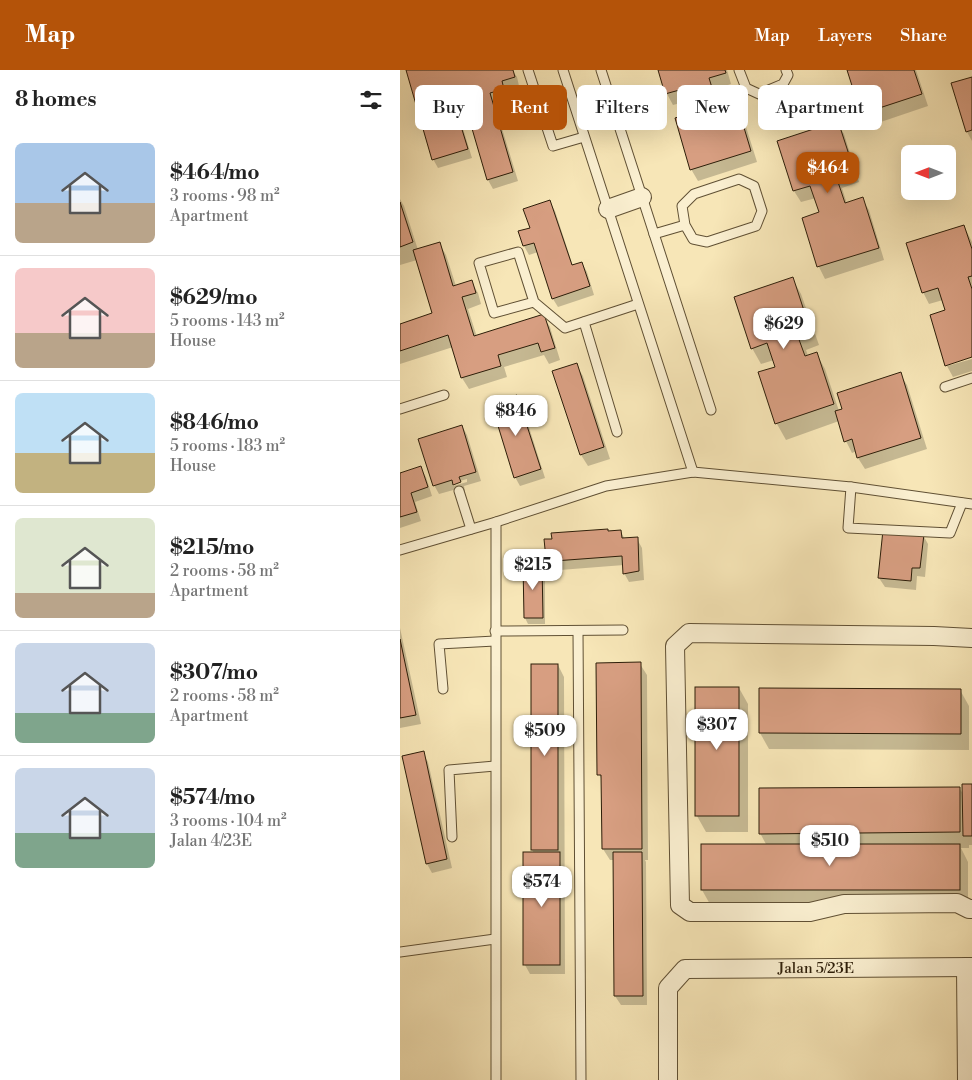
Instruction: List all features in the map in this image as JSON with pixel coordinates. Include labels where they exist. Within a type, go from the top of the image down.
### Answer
[{"type":"street","points":[[608,209],[642,197]]},
{"type":"street","points":[[971,910],[956,903],[844,904],[810,912],[690,912],[680,904],[675,646],[689,634],[972,638]]},
{"type":"street","points":[[967,1080],[969,967]]},
{"type":"street","name":"Jalan 5/23E","points":[[668,1080],[668,988],[685,969],[969,967]]},
{"type":"lane","points":[[528,70],[553,146],[584,137]]},
{"type":"lane","points":[[563,70],[693,472]]},
{"type":"lane","points":[[601,70],[711,410]]},
{"type":"lane","points":[[739,70],[746,88],[759,94],[782,84],[788,75],[786,70]]},
{"type":"lane","points":[[739,179],[754,186],[762,212],[756,226],[707,242],[693,240],[685,225],[682,206],[694,194],[739,179]]},
{"type":"lane","points":[[654,234],[685,225]]},
{"type":"lane","points":[[534,302],[494,313],[479,263],[518,252],[534,302],[565,328],[638,304]]},
{"type":"lane","points":[[584,322],[617,432]]},
{"type":"lane","points":[[945,387],[972,378]]},
{"type":"lane","points":[[400,408],[444,395]]},
{"type":"lane","points":[[400,550],[496,522],[606,486],[693,472],[851,487],[972,504]]},
{"type":"lane","points":[[851,487],[848,528],[950,533],[962,502]]},
{"type":"lane","points":[[459,491],[471,529]]},
{"type":"lane","points":[[496,522],[496,1080]]},
{"type":"lane","points":[[495,631],[623,630]]},
{"type":"lane","points":[[578,631],[581,1080]]},
{"type":"lane","points":[[443,689],[439,644],[495,641]]},
{"type":"lane","points":[[452,837],[450,770],[495,766]]},
{"type":"lane","points":[[400,952],[495,939]]},
{"type":"building","points":[[406,70],[513,70],[515,77],[502,81],[503,85],[493,85],[493,92],[490,93],[493,103],[493,130],[501,130],[513,172],[487,180],[472,130],[483,130],[483,85],[415,85],[415,101]]},
{"type":"building","points":[[658,70],[725,70],[726,73],[709,78],[711,85],[677,85],[677,91],[667,93],[667,85],[662,85]]},
{"type":"building","points":[[847,70],[914,70],[922,94],[882,107],[882,85],[852,85]]},
{"type":"building","points":[[972,77],[972,130],[966,132],[951,83]]},
{"type":"building","points":[[423,130],[462,130],[468,149],[432,160]]},
{"type":"building","points":[[678,130],[745,130],[751,151],[690,170]]},
{"type":"building","points":[[811,130],[841,130],[854,170],[836,176],[845,203],[863,197],[879,248],[817,267],[802,218],[819,212],[810,186],[793,191],[777,141]]},
{"type":"building","points":[[550,200],[572,265],[582,262],[590,286],[552,299],[534,243],[523,246],[518,231],[530,228],[523,209]]},
{"type":"building","points":[[400,202],[413,242],[400,247]]},
{"type":"building","points":[[964,225],[972,249],[972,276],[968,277],[972,289],[972,357],[945,366],[930,315],[945,310],[938,288],[922,293],[906,243]]},
{"type":"building","points":[[440,242],[453,286],[472,280],[476,293],[462,297],[474,336],[544,314],[555,348],[541,352],[538,343],[498,355],[501,366],[461,378],[448,335],[400,351],[400,324],[432,313],[413,250]]},
{"type":"building","points":[[793,277],[810,329],[797,334],[805,356],[817,352],[834,404],[775,424],[758,372],[775,367],[767,343],[751,349],[734,297]]},
{"type":"building","points":[[577,363],[604,447],[580,455],[552,371]]},
{"type":"building","points":[[901,372],[921,438],[857,458],[852,439],[844,442],[835,411],[842,409],[837,393]]},
{"type":"building","points":[[517,395],[541,469],[514,478],[491,403]]},
{"type":"building","points":[[462,425],[476,472],[459,477],[461,482],[453,485],[452,480],[433,486],[418,439]]},
{"type":"building","points":[[421,466],[428,487],[411,493],[417,512],[400,517],[400,473]]},
{"type":"building","points":[[608,529],[608,531],[621,530],[622,538],[638,537],[639,571],[623,574],[622,556],[554,561],[554,559],[546,559],[544,539],[552,539],[551,533]]},
{"type":"building","points":[[883,530],[924,534],[920,568],[912,568],[911,581],[878,578]]},
{"type":"building","points":[[523,564],[542,564],[543,618],[524,618]]},
{"type":"building","points":[[400,639],[416,715],[400,718]]},
{"type":"building","points":[[641,662],[642,849],[602,849],[601,775],[597,775],[596,663]]},
{"type":"building","points":[[531,664],[558,664],[558,850],[531,850]]},
{"type":"building","points":[[695,687],[739,687],[739,816],[695,816]]},
{"type":"building","points":[[759,688],[961,689],[961,734],[759,733]]},
{"type":"building","points":[[424,751],[447,859],[426,864],[402,756]]},
{"type":"building","points":[[962,784],[972,784],[972,836],[963,836]]},
{"type":"building","points":[[960,787],[960,832],[759,834],[759,788]]},
{"type":"building","points":[[701,844],[960,844],[960,890],[701,890]]},
{"type":"building","points":[[523,852],[560,852],[560,965],[523,965]]},
{"type":"building","points":[[613,852],[642,852],[643,996],[614,996]]}]
